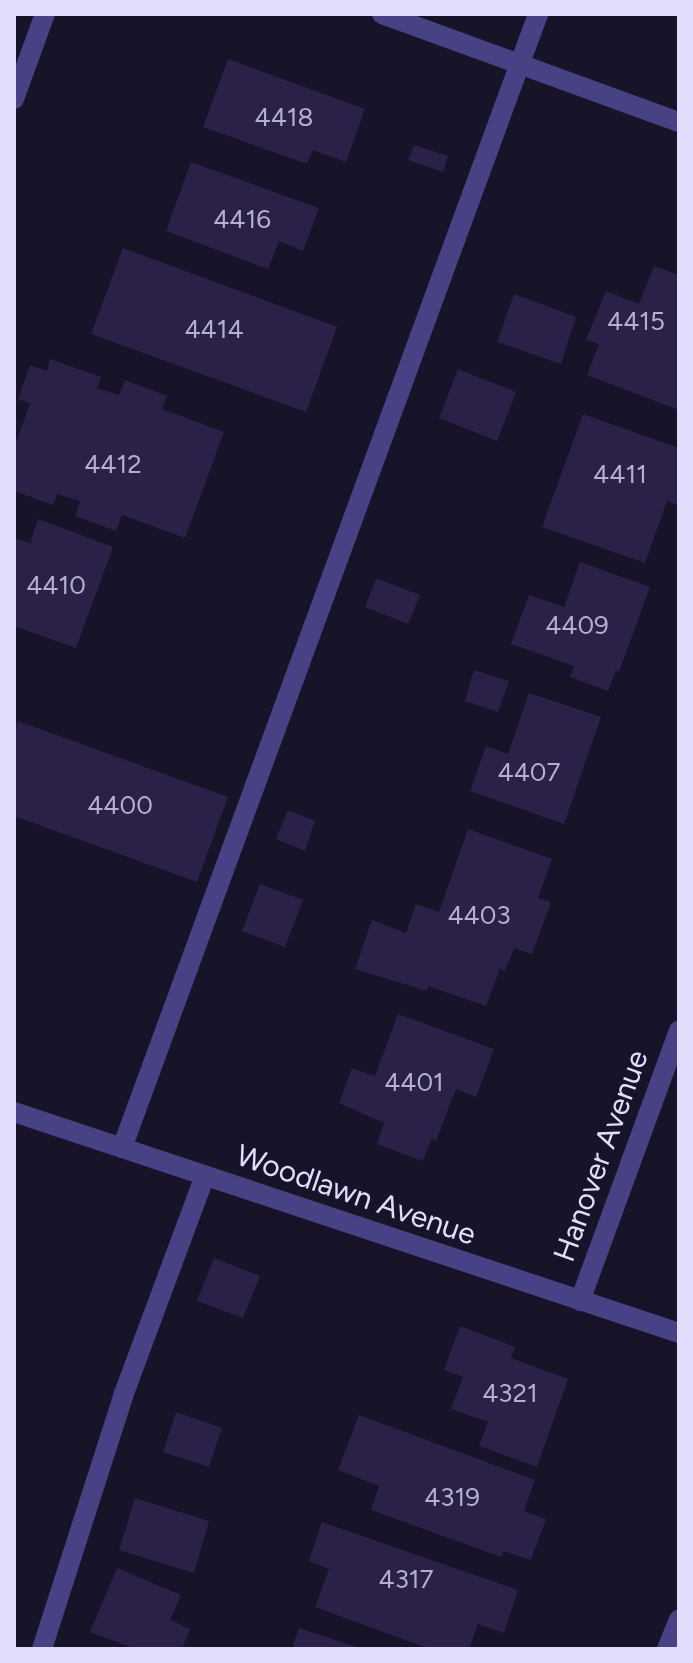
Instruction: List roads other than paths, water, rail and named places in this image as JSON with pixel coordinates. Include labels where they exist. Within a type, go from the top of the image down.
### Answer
[{"type":"street","points":[[14,99],[45,14]]},
{"type":"street","points":[[382,14],[679,122]]},
{"type":"street","points":[[122,1148],[538,14]]},
{"type":"street","name":"Hanover Avenue","points":[[580,1301],[679,1031]]},
{"type":"street","name":"Woodlawn Avenue","points":[[14,1112],[679,1333]]},
{"type":"street","points":[[42,1649],[123,1396],[205,1176]]},
{"type":"street","points":[[667,1649],[679,1619]]}]
